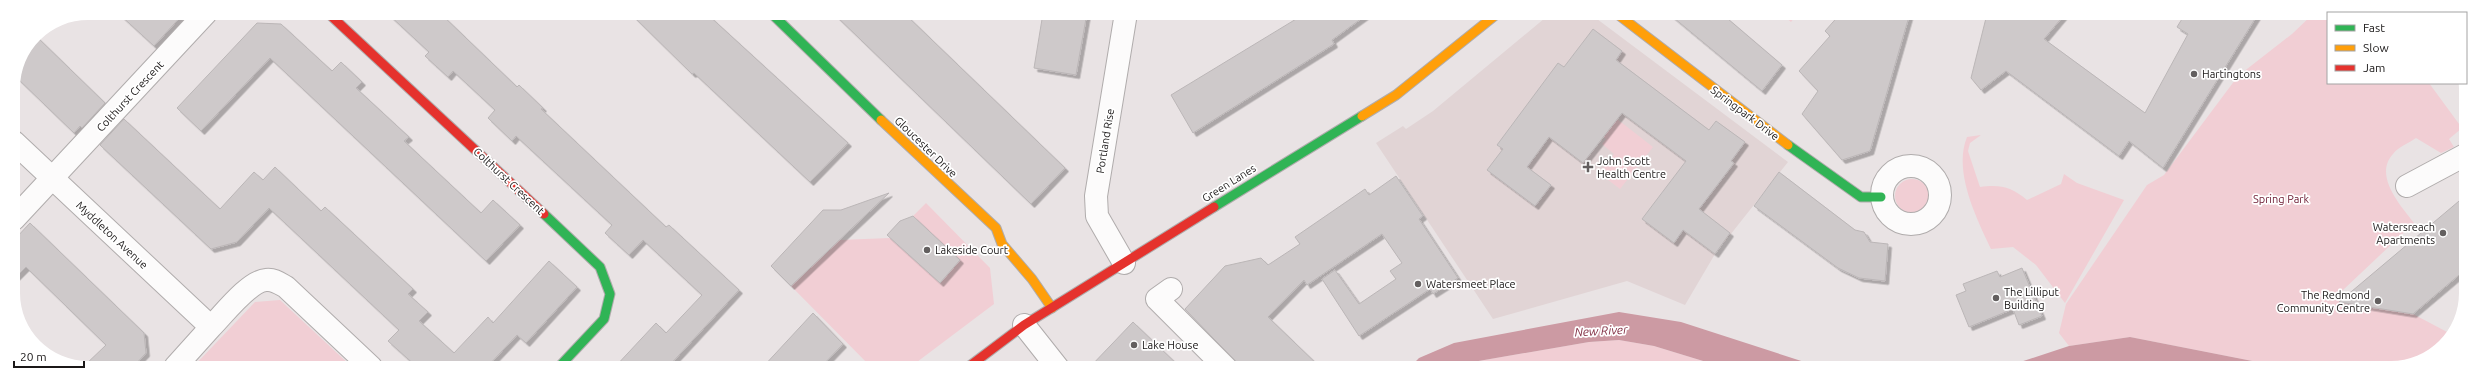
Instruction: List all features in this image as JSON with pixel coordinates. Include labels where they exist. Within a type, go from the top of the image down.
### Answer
[{"type":"street","name":"Colthurst Crescent","points":[[20,213],[53,180],[200,20]]},
{"type":"street","name":"Colthurst Crescent","points":[[335,20],[600,267],[610,294],[604,319],[565,361]]},
{"type":"street","name":"Gloucester Drive","points":[[778,20],[996,228],[1002,244],[1032,279],[1052,308]]},
{"type":"street","name":"Portland Rise","points":[[1124,263],[1097,216],[1096,196],[1125,20]]},
{"type":"street","name":"Green Lanes","points":[[976,361],[1024,325],[1396,95],[1489,20]]},
{"type":"street","name":"Springpark Drive","points":[[1625,20],[1748,116],[1853,192],[1861,197],[1881,197]]},
{"type":"street","name":"Myddleton Avenue","points":[[20,148],[211,327]]},
{"type":"street","points":[[2407,186],[2459,158]]},
{"type":"street","points":[[180,361],[249,288],[265,280],[276,281],[286,287],[364,361]]},
{"type":"street","points":[[1171,289],[1158,299],[1219,361]]},
{"type":"street","points":[[1024,325],[1052,361]]},
{"type":"shaded area","name":"John Scott Health Centre","points":[[1543,20],[1598,20],[1788,162],[1715,254],[1685,305],[1627,281],[1493,319],[1376,143],[1403,126],[1406,129],[1433,111]]},
{"type":"green space","name":"Spring Park","points":[[2307,20],[2327,20],[2327,84],[2430,84],[2459,124],[2459,131],[2449,139],[2454,147],[2441,153],[2416,138],[2393,154],[2388,163],[2386,172],[2387,181],[2396,199],[2414,223],[2343,290],[2339,301],[2413,314],[2447,332],[2436,344],[2425,352],[2404,360],[2391,361],[2252,361],[2130,337],[2069,346],[2059,333],[2066,304],[2147,185],[2164,175],[2238,76],[2292,34]]},
{"type":"green space","points":[[1585,94],[1653,147],[1620,189],[1599,173],[1614,154],[1602,144],[1606,139],[1571,112]]},
{"type":"green space","points":[[1981,135],[1970,143],[1968,151],[1980,187],[2000,186],[2011,189],[2027,200],[2061,184],[2064,174],[2077,183],[2124,200],[2065,303],[2036,265],[2013,247],[1991,249],[1973,208],[1964,179],[1963,150],[1967,137]]},
{"type":"green space","points":[[1909,179],[1915,179],[1924,184],[1928,190],[1928,202],[1924,208],[1915,213],[1909,213],[1900,208],[1895,199],[1895,193],[1900,184]]},
{"type":"green space","points":[[926,203],[990,268],[994,304],[918,361],[865,361],[791,286],[839,240],[890,238],[940,283],[960,260],[913,216]]},
{"type":"green space","points":[[280,300],[346,361],[199,361],[255,302]]},
{"type":"green space","points":[[1619,340],[1654,346],[1703,361],[1479,361],[1589,342]]},
{"type":"water","name":"New River","points":[[1619,312],[1681,322],[1801,361],[1703,361],[1654,346],[1619,340],[1589,342],[1479,361],[1416,361],[1419,358],[1454,343]]},
{"type":"water","points":[[2130,337],[2252,361],[2023,361],[2069,346]]},
{"type":"building","points":[[126,20],[178,20],[154,46]]},
{"type":"building","points":[[395,20],[447,20],[517,87],[519,85],[543,108],[541,109],[666,227],[669,225],[739,290],[673,361],[621,361],[656,323],[666,333],[702,295],[643,240],[629,255],[605,233],[612,225],[516,136],[512,141],[488,118],[495,110],[453,71],[448,77],[425,56],[429,52]]},
{"type":"building","points":[[637,20],[714,20],[848,143],[810,182],[694,73],[692,74]]},
{"type":"building","points":[[840,20],[911,20],[1065,168],[1031,204]]},
{"type":"building","points":[[1042,20],[1086,20],[1076,75],[1034,68]]},
{"type":"building","points":[[1294,20],[1359,20],[1332,40],[1334,44],[1193,133],[1171,95]]},
{"type":"building","points":[[1676,20],[1729,20],[1782,65],[1762,91]]},
{"type":"building","points":[[1835,20],[1908,20],[1870,151],[1842,160],[1802,114],[1818,91],[1799,71],[1830,36],[1825,31]]},
{"type":"building","points":[[1986,20],[2060,20],[2044,39],[2145,113],[2188,34],[2177,27],[2181,20],[2254,20],[2163,168],[2129,141],[2119,156],[2006,71],[1981,90],[1971,78]]},
{"type":"building","points":[[257,23],[281,24],[332,71],[341,62],[362,82],[356,88],[409,137],[404,141],[481,213],[493,200],[520,225],[486,261],[270,58],[201,131],[177,108]]},
{"type":"building","points":[[1593,29],[1622,51],[1616,60],[1709,130],[1716,121],[1745,142],[1731,161],[1734,163],[1699,209],[1730,233],[1715,254],[1683,230],[1674,243],[1642,219],[1686,161],[1622,113],[1583,163],[1549,137],[1527,167],[1551,185],[1535,206],[1487,170],[1503,149],[1497,145],[1558,63],[1564,67]]},
{"type":"building","points":[[40,40],[105,103],[82,128],[80,126],[74,133],[21,81],[25,62],[31,50]]},
{"type":"building","points":[[124,119],[220,209],[254,172],[263,180],[275,167],[321,211],[325,207],[413,289],[408,294],[428,312],[419,321],[454,353],[488,317],[493,323],[549,261],[577,287],[526,343],[517,335],[493,361],[410,361],[388,341],[399,330],[269,208],[237,242],[211,249],[100,145]]},
{"type":"building","points":[[1779,172],[1855,230],[1864,232],[1870,242],[1888,244],[1885,281],[1859,278],[1838,268],[1754,206]]},
{"type":"building","points":[[1396,176],[1423,216],[1419,219],[1458,278],[1433,294],[1430,289],[1359,336],[1322,279],[1335,270],[1359,304],[1396,279],[1390,271],[1402,263],[1382,234],[1307,285],[1304,280],[1268,317],[1314,361],[1235,361],[1185,309],[1225,266],[1261,258],[1268,265],[1300,244],[1295,237],[1365,189],[1369,195]]},
{"type":"building","points":[[889,193],[791,286],[771,266],[823,210],[841,210]]},
{"type":"building","name":"Watersreach Apartments","points":[[2459,201],[2459,275],[2413,314],[2339,302]]},
{"type":"building","points":[[913,216],[960,260],[940,283],[887,235],[900,221]]},
{"type":"building","points":[[30,223],[144,333],[146,353],[139,361],[89,361],[106,345],[26,267],[20,273],[20,234]]},
{"type":"building","name":"The Lilliput Building","points":[[2022,268],[2042,316],[2019,325],[2013,309],[1969,327],[1956,295],[1966,291],[1963,284],[1997,271],[2000,277]]},
{"type":"building","points":[[813,313],[843,344],[827,361],[768,361]]},
{"type":"building","name":"Lake House","points":[[1133,322],[1174,361],[1096,361]]},
{"type":"traffic: fast","points":[[778,20],[881,120]]},
{"type":"traffic: fast","points":[[1214,207],[1362,116]]},
{"type":"traffic: fast","points":[[1788,145],[1861,197],[1881,197]]},
{"type":"traffic: fast","points":[[544,214],[600,267],[610,294],[604,319],[565,361]]},
{"type":"traffic: slow","points":[[1362,116],[1396,95],[1489,20]]},
{"type":"traffic: slow","points":[[1625,20],[1788,145]]},
{"type":"traffic: slow","points":[[881,120],[996,228],[1002,244],[1032,279],[1052,308]]},
{"type":"traffic: jam","points":[[336,20],[544,214]]},
{"type":"traffic: jam","points":[[976,361],[1024,325],[1214,207]]},
{"type":"place","name":"Hartingtons","points":[[2194,74]]},
{"type":"place","name":"John Scott Health Centre","points":[[1588,167]]},
{"type":"place","name":"Watersreach Apartments","points":[[2443,233]]},
{"type":"place","name":"Lakeside Court","points":[[927,250]]},
{"type":"place","name":"Watersmeet Place","points":[[1418,284]]},
{"type":"place","name":"The Lilliput Building","points":[[1996,298]]},
{"type":"place","name":"The Redmond Community Centre","points":[[2378,301]]},
{"type":"place","name":"Lake House","points":[[1134,345]]}]
